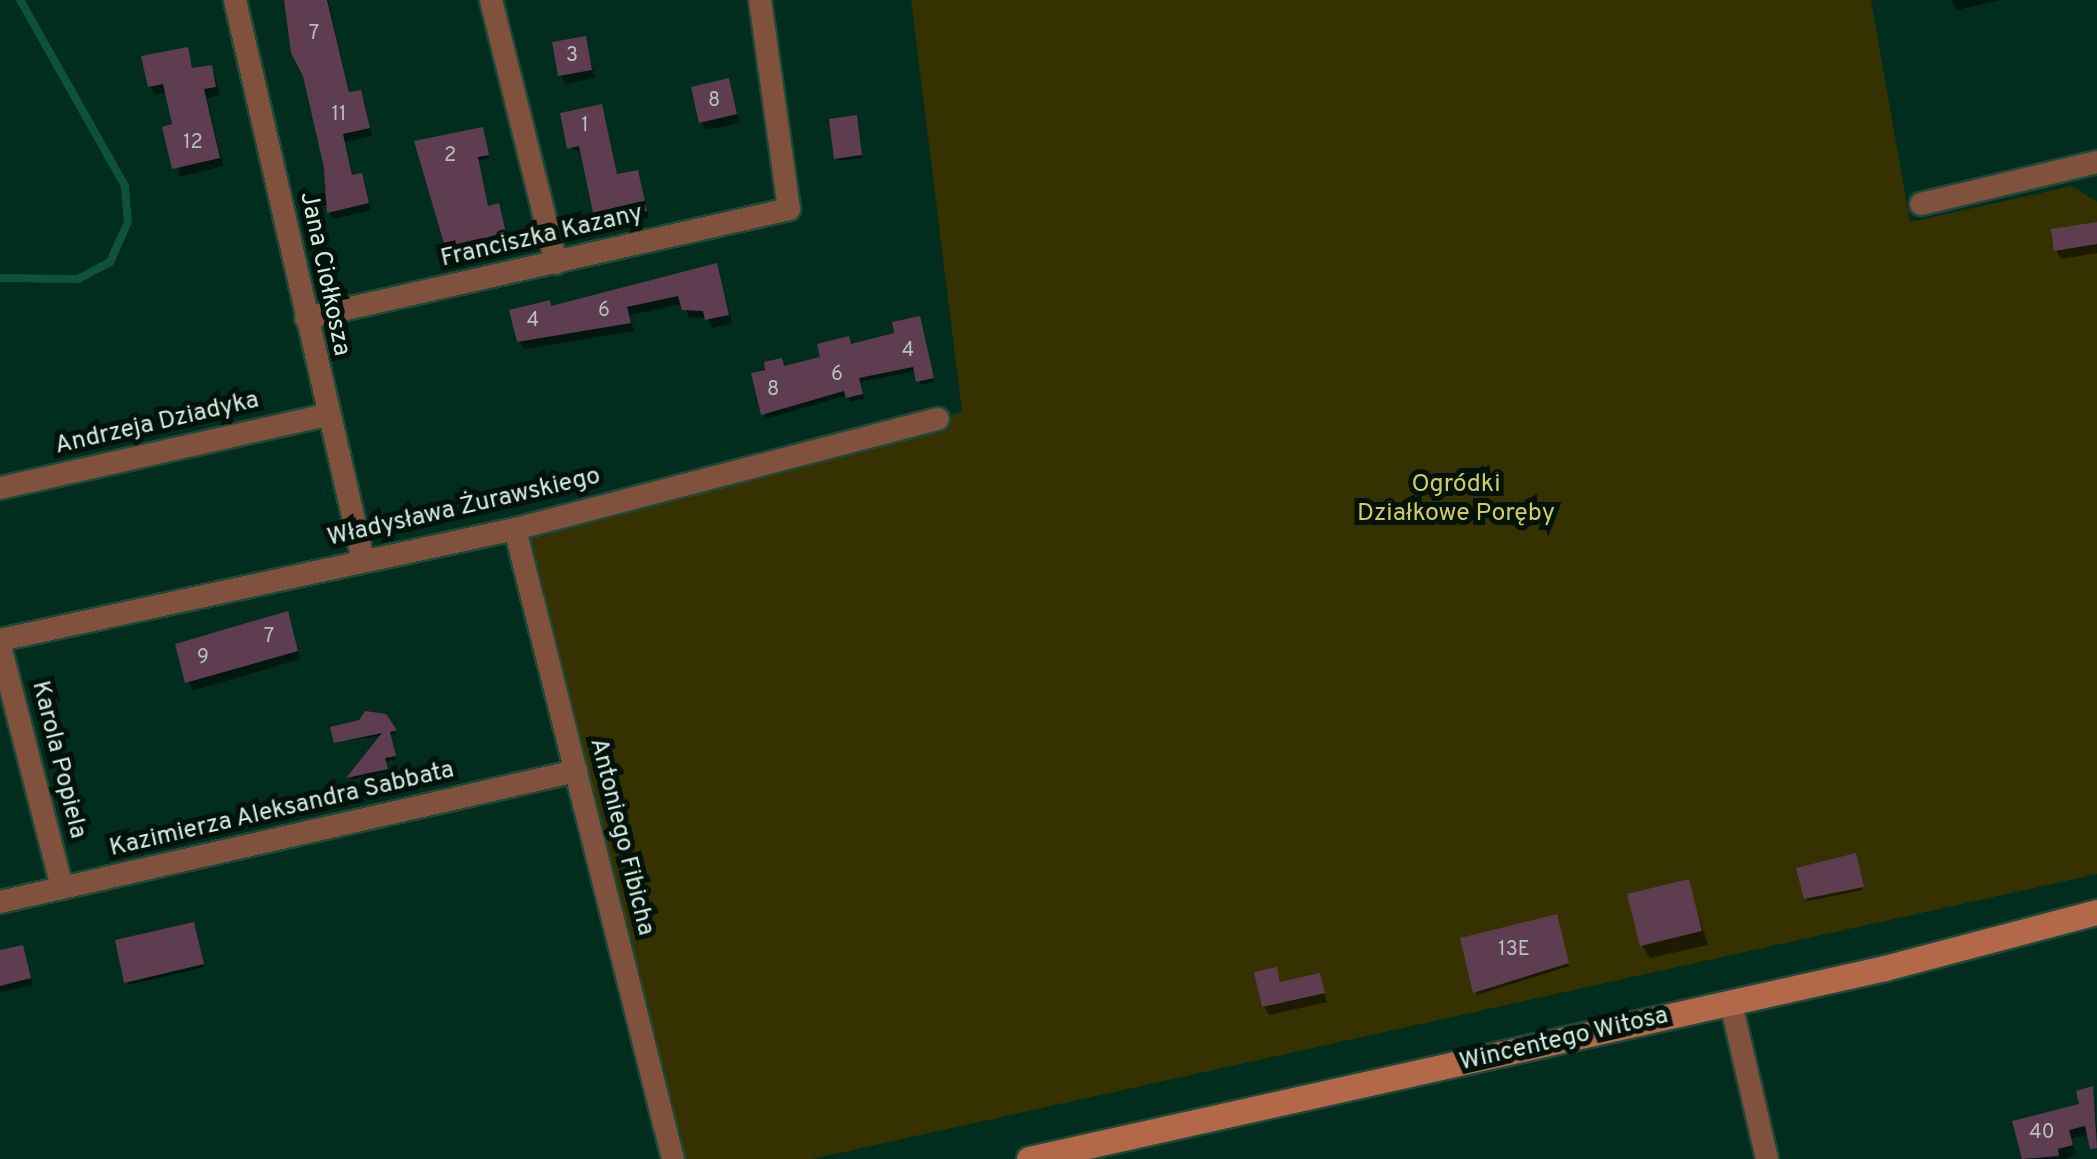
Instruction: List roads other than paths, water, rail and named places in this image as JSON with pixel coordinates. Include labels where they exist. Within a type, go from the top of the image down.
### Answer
[{"type":"street","name":"Jana Ciołkosza","points":[[236,0],[326,415],[363,560]]},
{"type":"street","points":[[491,0],[556,263]]},
{"type":"street","name":"Franciszka Kazany","points":[[306,318],[789,209],[760,0]]},
{"type":"street","points":[[1921,204],[2097,162]]},
{"type":"street","name":"Andrzeja Dziadyka","points":[[0,488],[326,415]]},
{"type":"street","name":"Władysława Żurawskiego","points":[[0,643],[363,560],[515,530],[938,419]]},
{"type":"street","name":"Antoniego Fibicha","points":[[515,530],[673,1159]]},
{"type":"street","name":"Karola Popiela","points":[[0,643],[62,888]]},
{"type":"street","name":"Kazimierza Aleksandra Sabbata","points":[[0,902],[576,771]]},
{"type":"street","name":"Wincentego Witosa","points":[[1029,1159],[1732,1003],[2097,912]]},
{"type":"street","points":[[1732,1003],[1767,1159]]},
{"type":"waterway","points":[[0,278],[78,279],[110,262],[128,222],[125,186],[20,0]]},
{"type":"park label","name":"Ogródki Działkowe Poręby","points":[[1456,500]]}]
